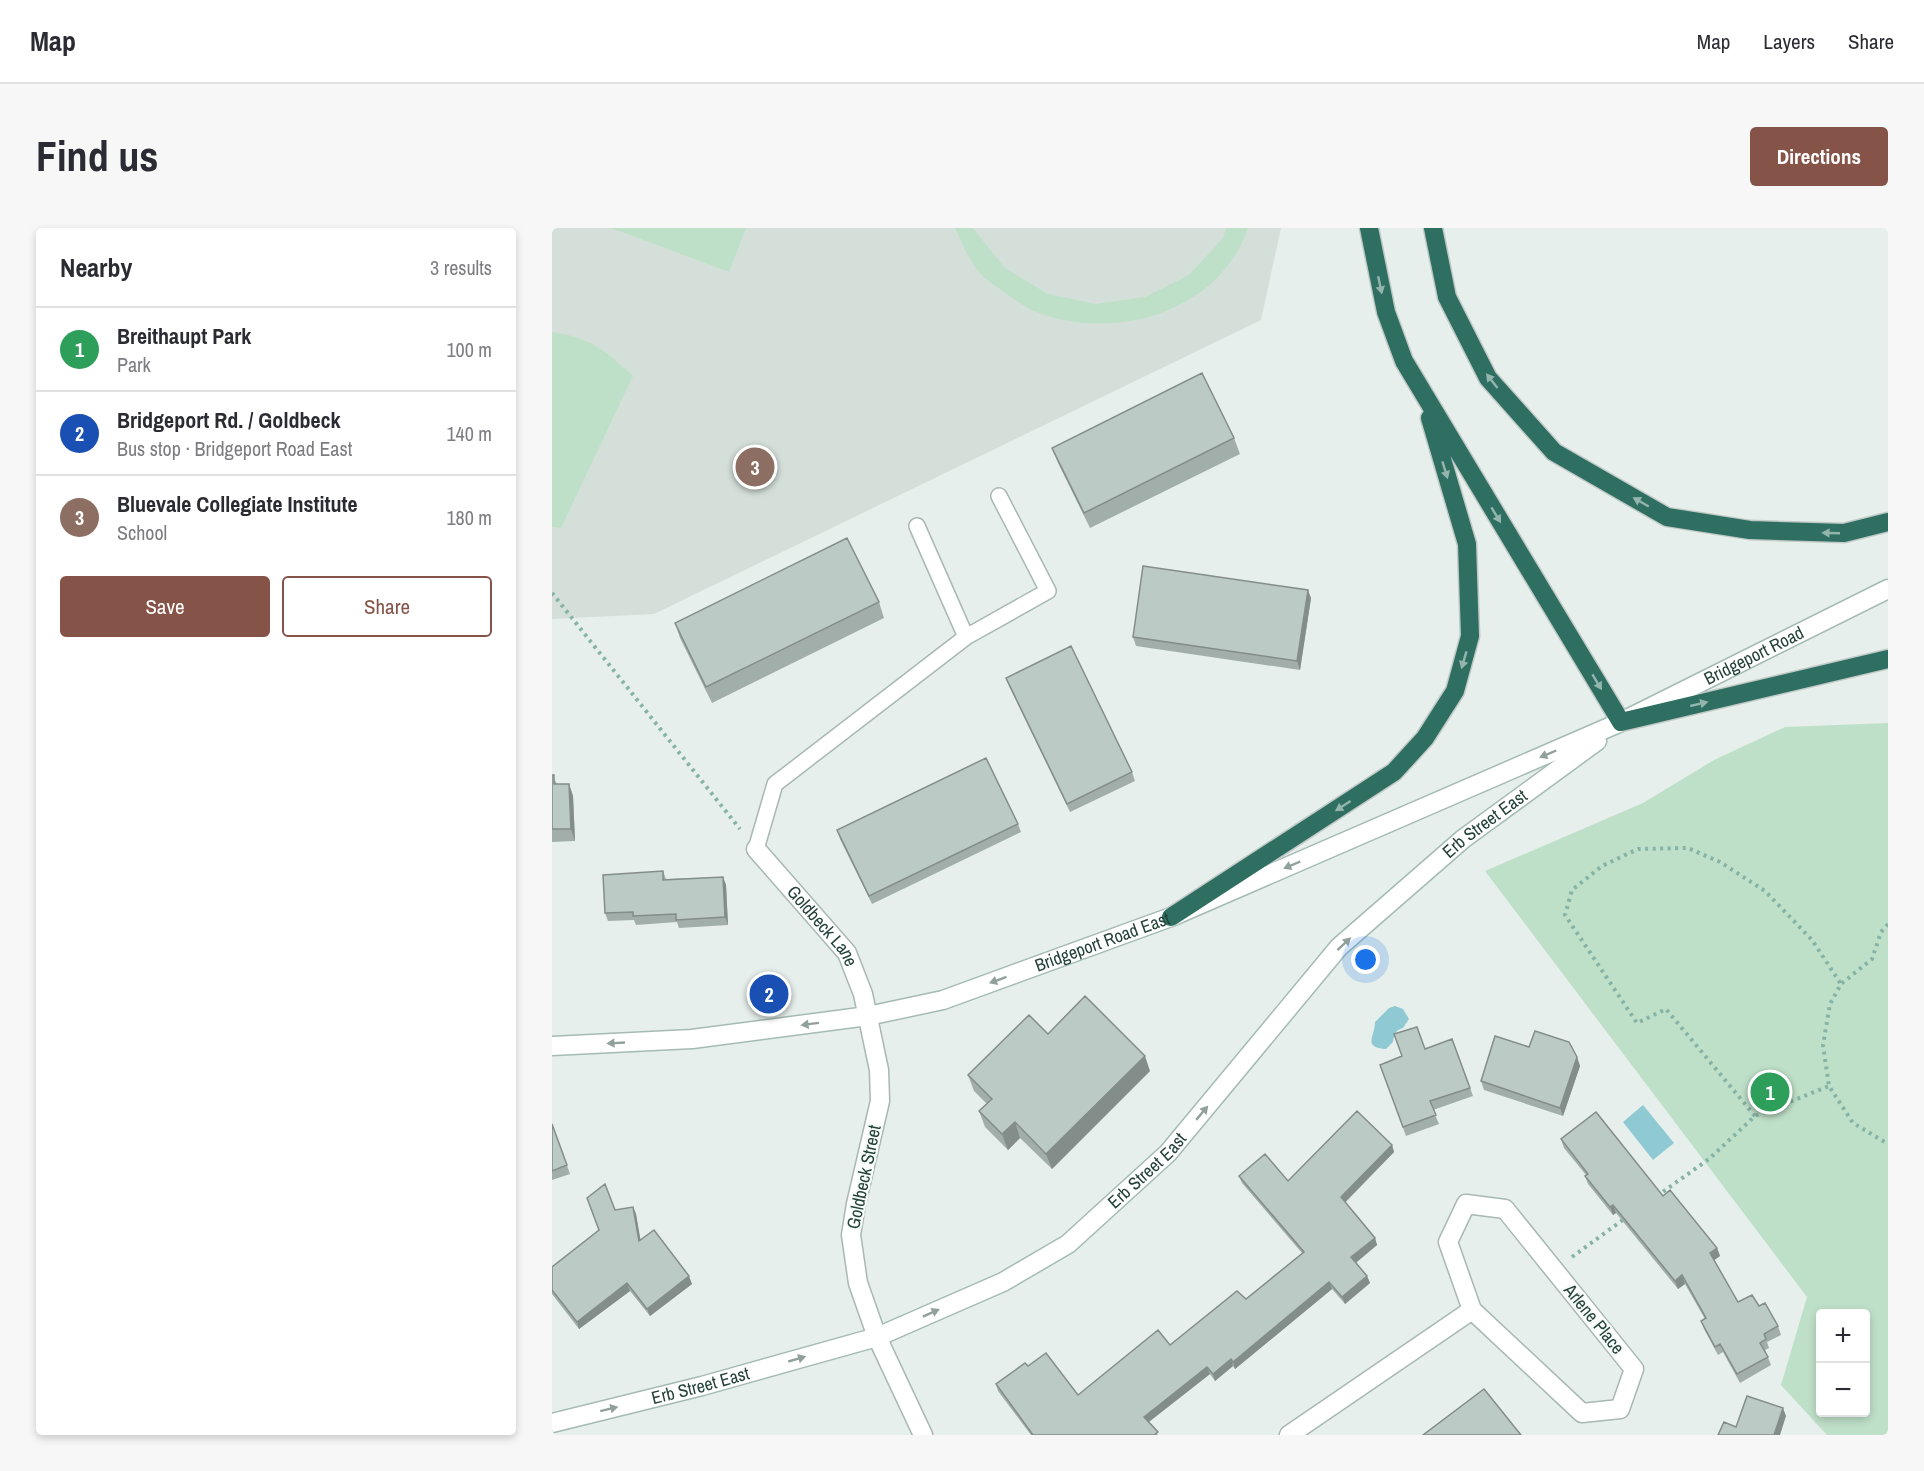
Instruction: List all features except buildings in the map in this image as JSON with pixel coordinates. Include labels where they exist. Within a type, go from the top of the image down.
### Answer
[{"type":"highway","points":[[1369,228],[1386,312],[1404,361],[1621,723],[1888,658]]},
{"type":"highway","points":[[1433,228],[1447,297],[1488,378],[1554,452],[1667,517],[1750,530],[1844,533],[1888,522]]},
{"type":"highway","points":[[1171,917],[1394,772],[1425,738],[1455,691],[1470,636],[1467,544],[1422,393]]},
{"type":"main road","name":"Bridgeport Road","points":[[1621,723],[1888,589]]},
{"type":"main road","name":"Bridgeport Road East","points":[[552,1046],[692,1039],[868,1016],[943,1000],[1171,917],[1621,723]]},
{"type":"main road","name":"Erb Street East","points":[[552,1423],[702,1386],[877,1336],[1003,1282],[1068,1244],[1168,1153],[1339,947],[1464,839],[1621,723]]},
{"type":"main road","name":"Goldbeck Lane","points":[[756,849],[847,953],[863,994],[868,1016]]},
{"type":"main road","name":"Goldbeck Street","points":[[868,1016],[879,1070],[880,1101],[851,1235],[858,1283],[877,1336],[923,1435]]},
{"type":"main road","name":"Arlene Place","points":[[1466,1204],[1505,1209],[1634,1369],[1620,1409],[1582,1413],[1472,1310],[1448,1242],[1466,1204]]},
{"type":"main road","points":[[1289,1435],[1472,1310]]},
{"type":"lane","points":[[756,849],[775,784],[966,638],[1048,591],[999,496]]},
{"type":"lane","points":[[917,526],[966,638]]},
{"type":"path","points":[[552,593],[756,849]]},
{"type":"path","points":[[1755,1116],[1666,1009],[1637,1023],[1565,915],[1572,890],[1602,866],[1638,849],[1689,848],[1720,862],[1765,891],[1812,940],[1841,984]]},
{"type":"path","points":[[1888,924],[1881,932],[1872,959],[1841,984],[1830,1004],[1822,1045],[1829,1086],[1853,1123],[1888,1144]]},
{"type":"path","points":[[1655,1197],[1709,1159],[1755,1116],[1829,1086]]},
{"type":"path","points":[[1554,1270],[1628,1216]]},
{"type":"shaded area","points":[[552,228],[1281,228],[1261,320],[654,614],[552,619]]},
{"type":"green space","points":[[611,228],[746,228],[729,272]]},
{"type":"green space","points":[[955,228],[973,228],[1005,268],[1048,294],[1096,304],[1145,297],[1189,275],[1223,238],[1226,228],[1248,228],[1234,257],[1214,280],[1190,299],[1162,312],[1132,321],[1101,324],[1069,321],[1039,313],[1021,304],[981,275],[968,256]]},
{"type":"green space","points":[[552,332],[597,346],[633,376],[561,528],[552,527]]},
{"type":"green space","points":[[1888,723],[1888,1435],[1827,1435],[1781,1385],[1807,1297],[1485,871],[1643,803],[1714,760],[1785,727]]},
{"type":"water","points":[[1395,1006],[1403,1009],[1409,1019],[1403,1028],[1397,1031],[1393,1042],[1386,1049],[1374,1046],[1372,1040],[1375,1022],[1389,1008]]},
{"type":"water","points":[[1643,1105],[1674,1143],[1653,1160],[1623,1122]]},
{"type":"place","name":"Bluevale Collegiate Institute","points":[[755,467]]},
{"type":"place","name":"Bridgeport Rd. / Goldbeck","points":[[769,994]]},
{"type":"place","name":"Breithaupt Park","points":[[1770,1092]]}]
